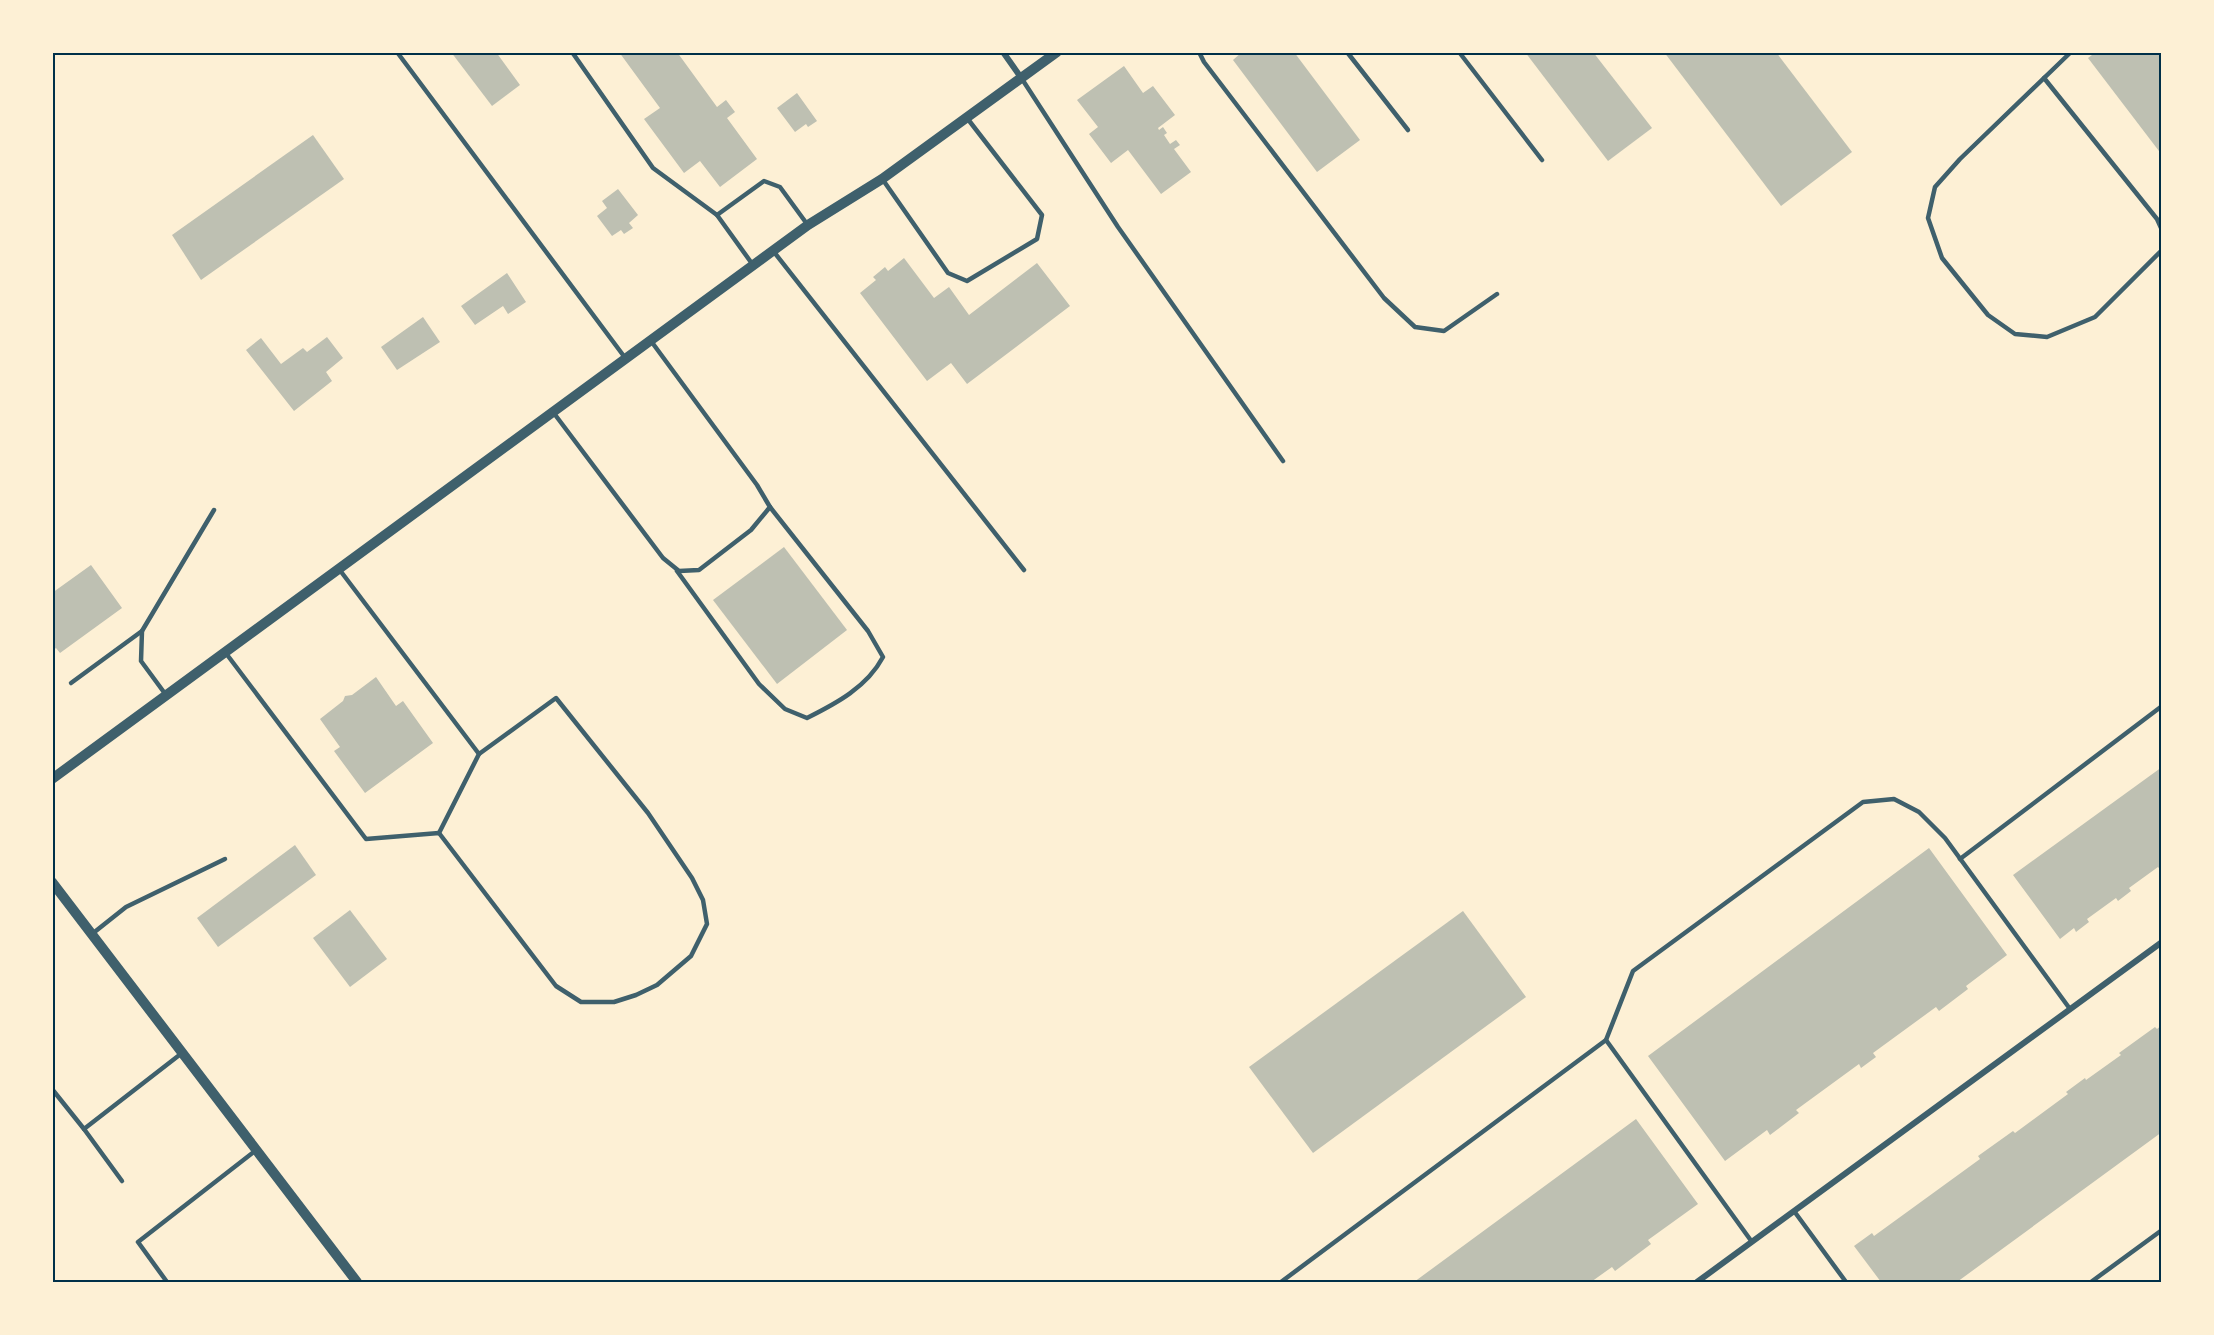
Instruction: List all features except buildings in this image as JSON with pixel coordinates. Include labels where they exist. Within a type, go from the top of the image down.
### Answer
[{"type":"street","points":[[1003,52],[1022,79]]},
{"type":"street","points":[[52,778],[808,225],[882,179],[1057,52]]},
{"type":"street","points":[[52,882],[357,1282]]},
{"type":"street","points":[[1697,1282],[2162,942]]},
{"type":"lane","points":[[397,52],[626,359]]},
{"type":"lane","points":[[572,52],[653,168],[717,215],[753,265]]},
{"type":"lane","points":[[1199,52],[1204,62],[1384,298],[1415,327],[1444,331],[1497,294]]},
{"type":"lane","points":[[1347,52],[1408,130]]},
{"type":"lane","points":[[1459,52],[1542,160]]},
{"type":"lane","points":[[2071,52],[1960,159],[1935,187],[1928,218],[1942,258],[1988,315],[2014,334],[2047,337],[2096,317],[2162,250]]},
{"type":"lane","points":[[2044,78],[2157,219],[2162,230]]},
{"type":"lane","points":[[1022,79],[1118,227],[1283,461]]},
{"type":"lane","points":[[882,179],[948,273],[967,281],[1037,239],[1042,215],[967,118]]},
{"type":"lane","points":[[717,215],[764,181],[780,188],[808,225]]},
{"type":"lane","points":[[773,251],[1024,570]]},
{"type":"lane","points":[[650,341],[757,485],[770,507],[868,631],[883,657],[876,670],[858,688],[832,706],[807,718],[785,709],[759,684],[674,566]]},
{"type":"lane","points":[[553,412],[663,558],[679,570],[699,570],[751,530],[770,507]]},
{"type":"lane","points":[[71,683],[141,631],[214,510]]},
{"type":"lane","points":[[339,569],[479,754]]},
{"type":"lane","points":[[141,631],[141,661],[166,695]]},
{"type":"lane","points":[[225,652],[366,838],[439,833]]},
{"type":"lane","points":[[556,698],[648,813],[692,878],[703,900],[707,924],[691,956],[657,985],[614,1002],[581,1002],[556,986],[439,833],[479,754],[556,698]]},
{"type":"lane","points":[[1960,859],[2162,706]]},
{"type":"lane","points":[[1281,1282],[1606,1040],[1634,970],[1863,802],[1894,799],[1919,812],[1945,838],[2070,1009]]},
{"type":"lane","points":[[92,934],[126,908],[225,859]]},
{"type":"lane","points":[[1606,1040],[1752,1242]]},
{"type":"lane","points":[[84,1130],[182,1053]]},
{"type":"lane","points":[[52,1089],[122,1180]]},
{"type":"lane","points":[[167,1282],[138,1242],[256,1150]]},
{"type":"lane","points":[[1794,1211],[1846,1282]]},
{"type":"lane","points":[[2091,1282],[2162,1230]]}]
